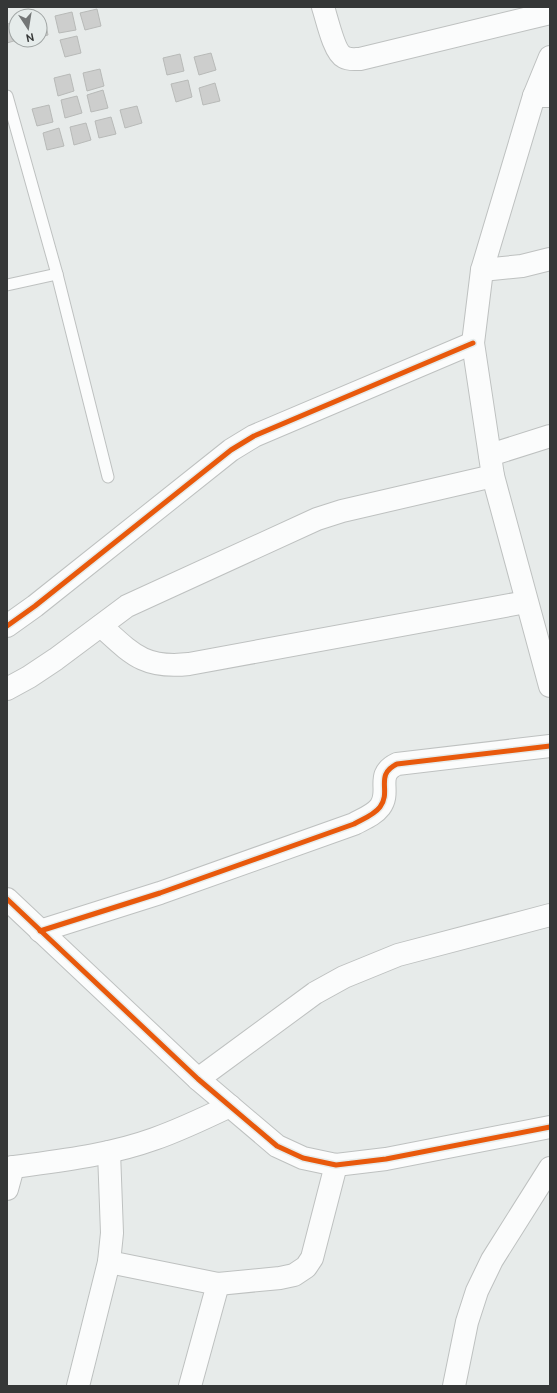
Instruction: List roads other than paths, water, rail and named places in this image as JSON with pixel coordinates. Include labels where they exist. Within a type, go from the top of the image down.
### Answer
[{"type":"street","points":[[323,7],[337,50],[343,57],[350,59],[360,59],[550,13]]},
{"type":"street","points":[[550,57],[542,96],[482,270],[473,343],[493,476],[550,686]]},
{"type":"street","points":[[482,270],[522,266],[550,259]]},
{"type":"street","points":[[7,626],[35,606],[231,450],[254,436],[473,343]]},
{"type":"street","points":[[490,455],[550,436]]},
{"type":"street","points":[[7,689],[29,677],[127,606],[317,519],[342,511],[493,476]]},
{"type":"street","points":[[101,626],[127,650],[143,660],[159,665],[173,666],[526,602]]},
{"type":"street","points":[[40,931],[160,893],[354,824],[375,812],[381,806],[384,798],[385,773],[389,768],[397,764],[550,746]]},
{"type":"street","points":[[7,899],[198,1079],[277,1146],[303,1158],[336,1165],[386,1159],[550,1127]]},
{"type":"street","points":[[198,1079],[315,993],[344,977],[398,955],[550,915]]},
{"type":"street","points":[[7,1189],[10,1167],[108,1152],[154,1140],[184,1128],[230,1106]]},
{"type":"street","points":[[78,1386],[109,1262],[112,1233],[108,1152]]},
{"type":"street","points":[[109,1262],[218,1284],[280,1278],[294,1274],[306,1267],[312,1258],[336,1165]]},
{"type":"street","points":[[454,1386],[467,1322],[476,1291],[492,1260],[550,1168]]},
{"type":"street","points":[[190,1386],[218,1284]]},
{"type":"lane","points":[[7,96],[56,274],[108,477]]},
{"type":"lane","points":[[7,285],[56,274]]}]
